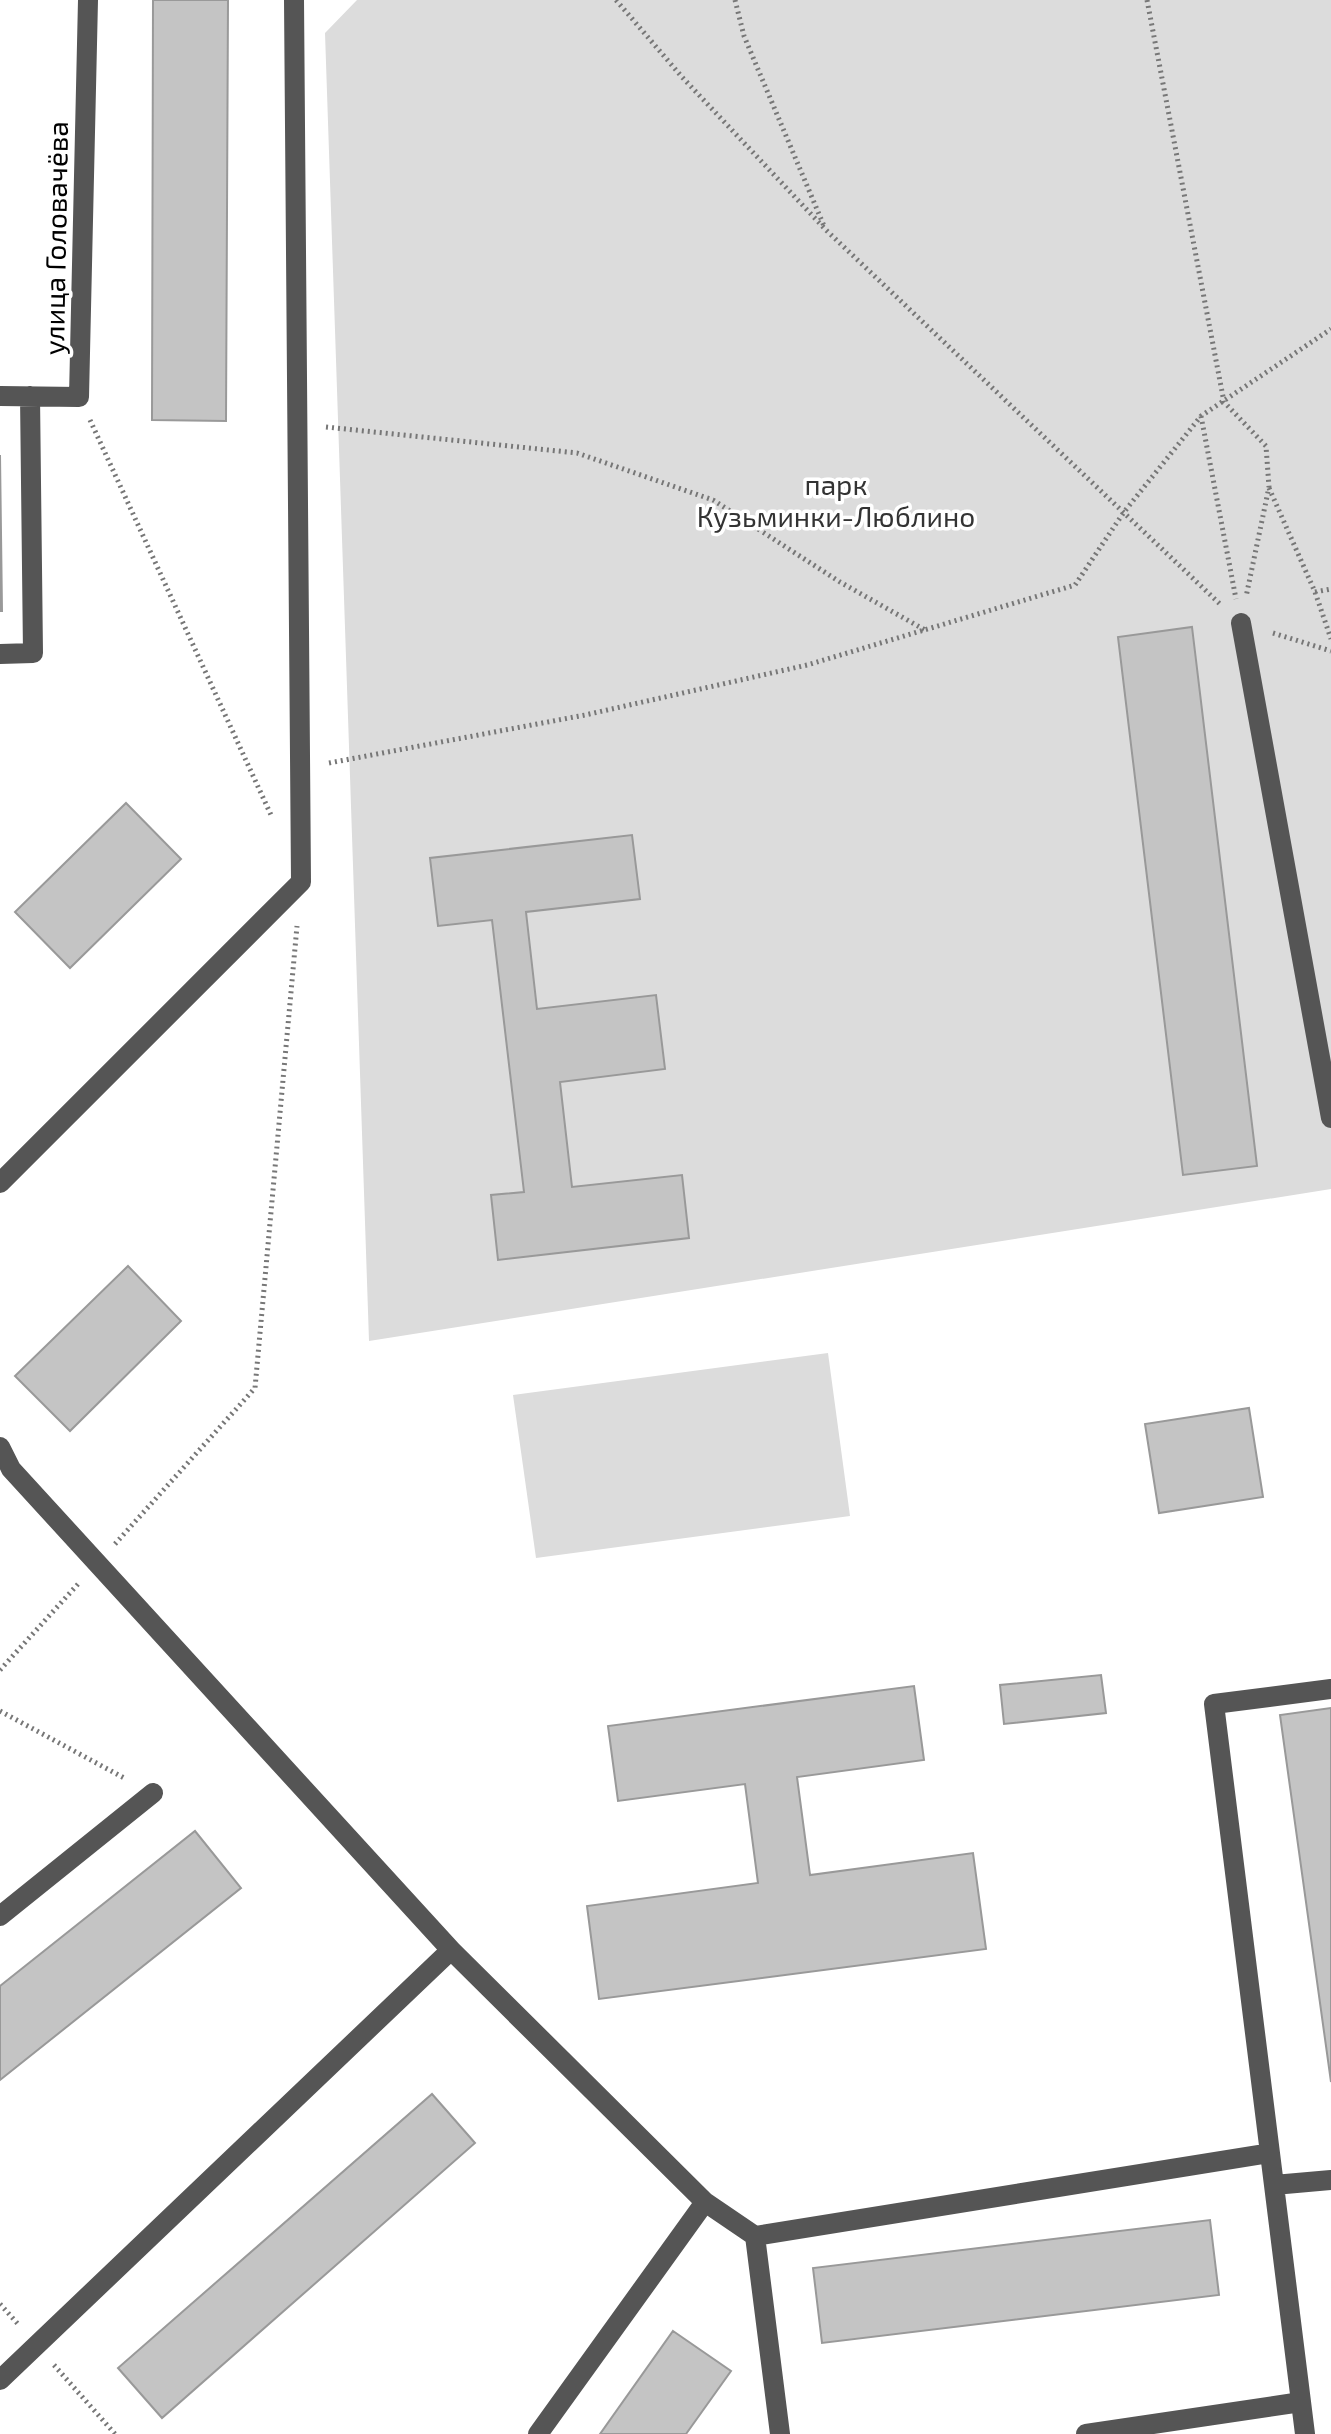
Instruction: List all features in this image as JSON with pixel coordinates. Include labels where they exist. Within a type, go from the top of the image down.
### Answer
[{"type":"street","name":"улица Головачёва","points":[[0,396],[79,397],[88,0]]},
{"type":"street","points":[[0,1183],[301,882],[294,0]]},
{"type":"street","points":[[0,654],[33,653],[30,396]]},
{"type":"street","points":[[1241,623],[1331,1118]]},
{"type":"street","points":[[0,1447],[6,1475],[97,1563],[451,1950],[705,2202],[755,2236],[1270,2153]]},
{"type":"street","points":[[1305,2434],[1214,1704],[1331,1689]]},
{"type":"street","points":[[0,1916],[153,1793]]},
{"type":"street","points":[[0,2380],[451,1950]]},
{"type":"street","points":[[1274,2185],[1331,2180]]},
{"type":"street","points":[[538,2434],[705,2202]]},
{"type":"street","points":[[755,2236],[780,2434]]},
{"type":"street","points":[[1086,2434],[1301,2402]]},
{"type":"path","points":[[616,0],[682,77],[826,230],[1241,623],[1331,651]]},
{"type":"path","points":[[735,0],[744,36],[826,230]]},
{"type":"path","points":[[1147,0],[1224,402],[1266,446],[1269,487],[1241,623]]},
{"type":"path","points":[[300,767],[349,761],[585,715],[807,665],[1075,585],[1124,512],[1201,416],[1331,329]]},
{"type":"path","points":[[79,397],[275,825]]},
{"type":"path","points":[[1201,416],[1241,623]]},
{"type":"path","points":[[297,426],[338,427],[577,453],[713,500],[840,582],[925,630]]},
{"type":"path","points":[[1269,487],[1315,592],[1331,639]]},
{"type":"path","points":[[1315,592],[1331,589]]},
{"type":"path","points":[[0,1670],[255,1388],[301,882]]},
{"type":"path","points":[[0,1711],[153,1793]]},
{"type":"green space","name":"парк Кузьминки-Люблино","points":[[357,0],[1331,0],[1331,1189],[369,1341],[325,33]]},
{"type":"green space","points":[[828,1353],[850,1516],[536,1558],[513,1395]]},
{"type":"building","points":[[153,0],[228,0],[226,421],[152,420]]},
{"type":"building","points":[[0,455],[2,611],[0,611]]},
{"type":"building","points":[[1192,627],[1257,1166],[1183,1175],[1118,637]]},
{"type":"building","points":[[126,803],[181,859],[70,968],[15,912]]},
{"type":"building","points":[[632,835],[640,899],[526,912],[537,1009],[656,995],[665,1069],[560,1082],[572,1187],[682,1175],[689,1238],[498,1260],[491,1195],[524,1192],[492,920],[438,926],[430,858]]},
{"type":"building","points":[[128,1266],[181,1321],[70,1431],[15,1376]]},
{"type":"building","points":[[1249,1408],[1263,1497],[1159,1513],[1145,1424]]},
{"type":"building","points":[[1101,1675],[1106,1713],[1004,1724],[1000,1685]]},
{"type":"building","points":[[914,1686],[924,1760],[797,1777],[810,1875],[973,1853],[986,1949],[599,1999],[587,1906],[758,1883],[745,1784],[618,1801],[608,1726]]},
{"type":"building","points":[[1331,1708],[1331,2082],[1280,1715]]},
{"type":"building","points":[[195,1831],[241,1888],[0,2080],[0,1986]]},
{"type":"building","points":[[432,2094],[475,2143],[162,2418],[118,2368]]},
{"type":"building","points":[[1210,2220],[1219,2295],[822,2343],[813,2268]]},
{"type":"building","points":[[673,2331],[731,2371],[686,2434],[600,2434]]}]
